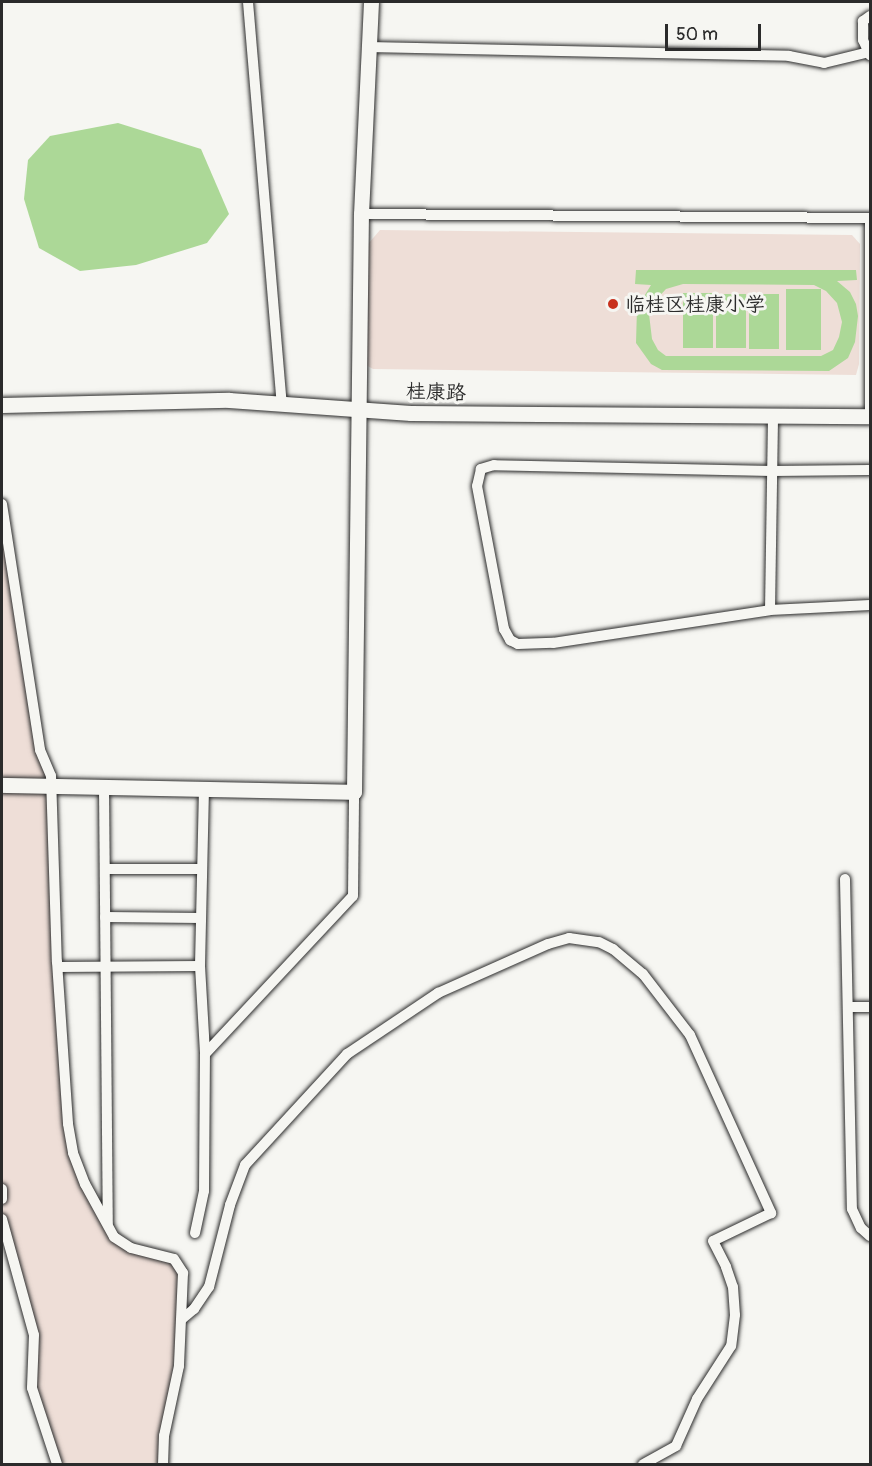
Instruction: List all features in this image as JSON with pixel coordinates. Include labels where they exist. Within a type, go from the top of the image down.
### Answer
[{"type":"street","points":[[248,2],[282,404]]},
{"type":"street","points":[[205,1054],[353,896],[357,409],[361,214],[371,2]]},
{"type":"street","points":[[368,46],[789,56],[824,63],[870,54],[863,40],[863,21],[870,16]]},
{"type":"street","points":[[361,214],[870,218],[870,416]]},
{"type":"street","name":"桂康路","points":[[2,405],[145,400],[229,400],[411,413],[870,416]]},
{"type":"street","points":[[770,610],[773,416]]},
{"type":"street","points":[[870,470],[772,471],[494,465],[481,469],[477,486],[504,629],[510,640],[518,644],[553,643],[770,610],[870,605]]},
{"type":"street","points":[[2,504],[40,750],[51,776],[58,967],[68,1124],[73,1152],[85,1185],[120,1244],[178,1262],[183,1273],[179,1366],[164,1436],[164,1464]]},
{"type":"street","points":[[2,785],[354,792]]},
{"type":"street","points":[[104,787],[108,1227]]},
{"type":"street","points":[[195,1233],[204,1191],[205,1054],[200,966],[204,789]]},
{"type":"street","points":[[105,869],[201,869]]},
{"type":"street","points":[[845,879],[852,1209],[861,1228],[870,1236]]},
{"type":"street","points":[[105,917],[201,918]]},
{"type":"street","points":[[182,1319],[194,1309],[209,1287],[230,1205],[245,1165],[347,1054],[380,1030],[448,988],[548,944],[569,938],[599,942],[613,949],[643,974],[690,1035],[771,1213],[713,1241],[733,1287],[735,1315],[731,1346],[697,1399],[676,1446],[643,1464]]},
{"type":"street","points":[[58,967],[200,966]]},
{"type":"street","points":[[849,1007],[870,1007]]},
{"type":"street","points":[[2,1189],[2,1199]]},
{"type":"street","points":[[2,1220],[34,1335],[33,1388],[57,1464]]},
{"type":"shaded area","name":"临桂区桂康小学","points":[[380,230],[852,235],[860,244],[859,364],[856,375],[373,369],[366,365],[368,244]]},
{"type":"shaded area","points":[[2,504],[49,770],[73,1153],[114,1237],[174,1259],[183,1273],[163,1464],[57,1464],[32,1388],[35,1356],[2,1219]]},
{"type":"green space","points":[[118,123],[201,149],[229,214],[207,243],[136,265],[80,271],[39,248],[24,199],[28,160],[50,136]]},
{"type":"green space","points":[[636,270],[856,270],[857,280],[837,281],[850,292],[856,304],[858,316],[855,342],[848,358],[829,371],[662,370],[651,364],[636,343],[637,308],[651,285],[635,284]],"holes":[[[683,284],[814,285],[826,291],[837,303],[842,322],[833,350],[821,356],[666,356],[658,350],[652,339],[649,314],[654,302],[666,289]]]},
{"type":"green space","points":[[786,289],[821,289],[821,350],[786,350]]},
{"type":"green space","points":[[683,293],[713,293],[713,348],[683,348]]},
{"type":"green space","points":[[716,294],[746,294],[746,348],[716,348]]},
{"type":"green space","points":[[749,294],[779,294],[779,349],[749,349]]},
{"type":"place","name":"临桂区桂康小学","points":[[613,304]]}]
